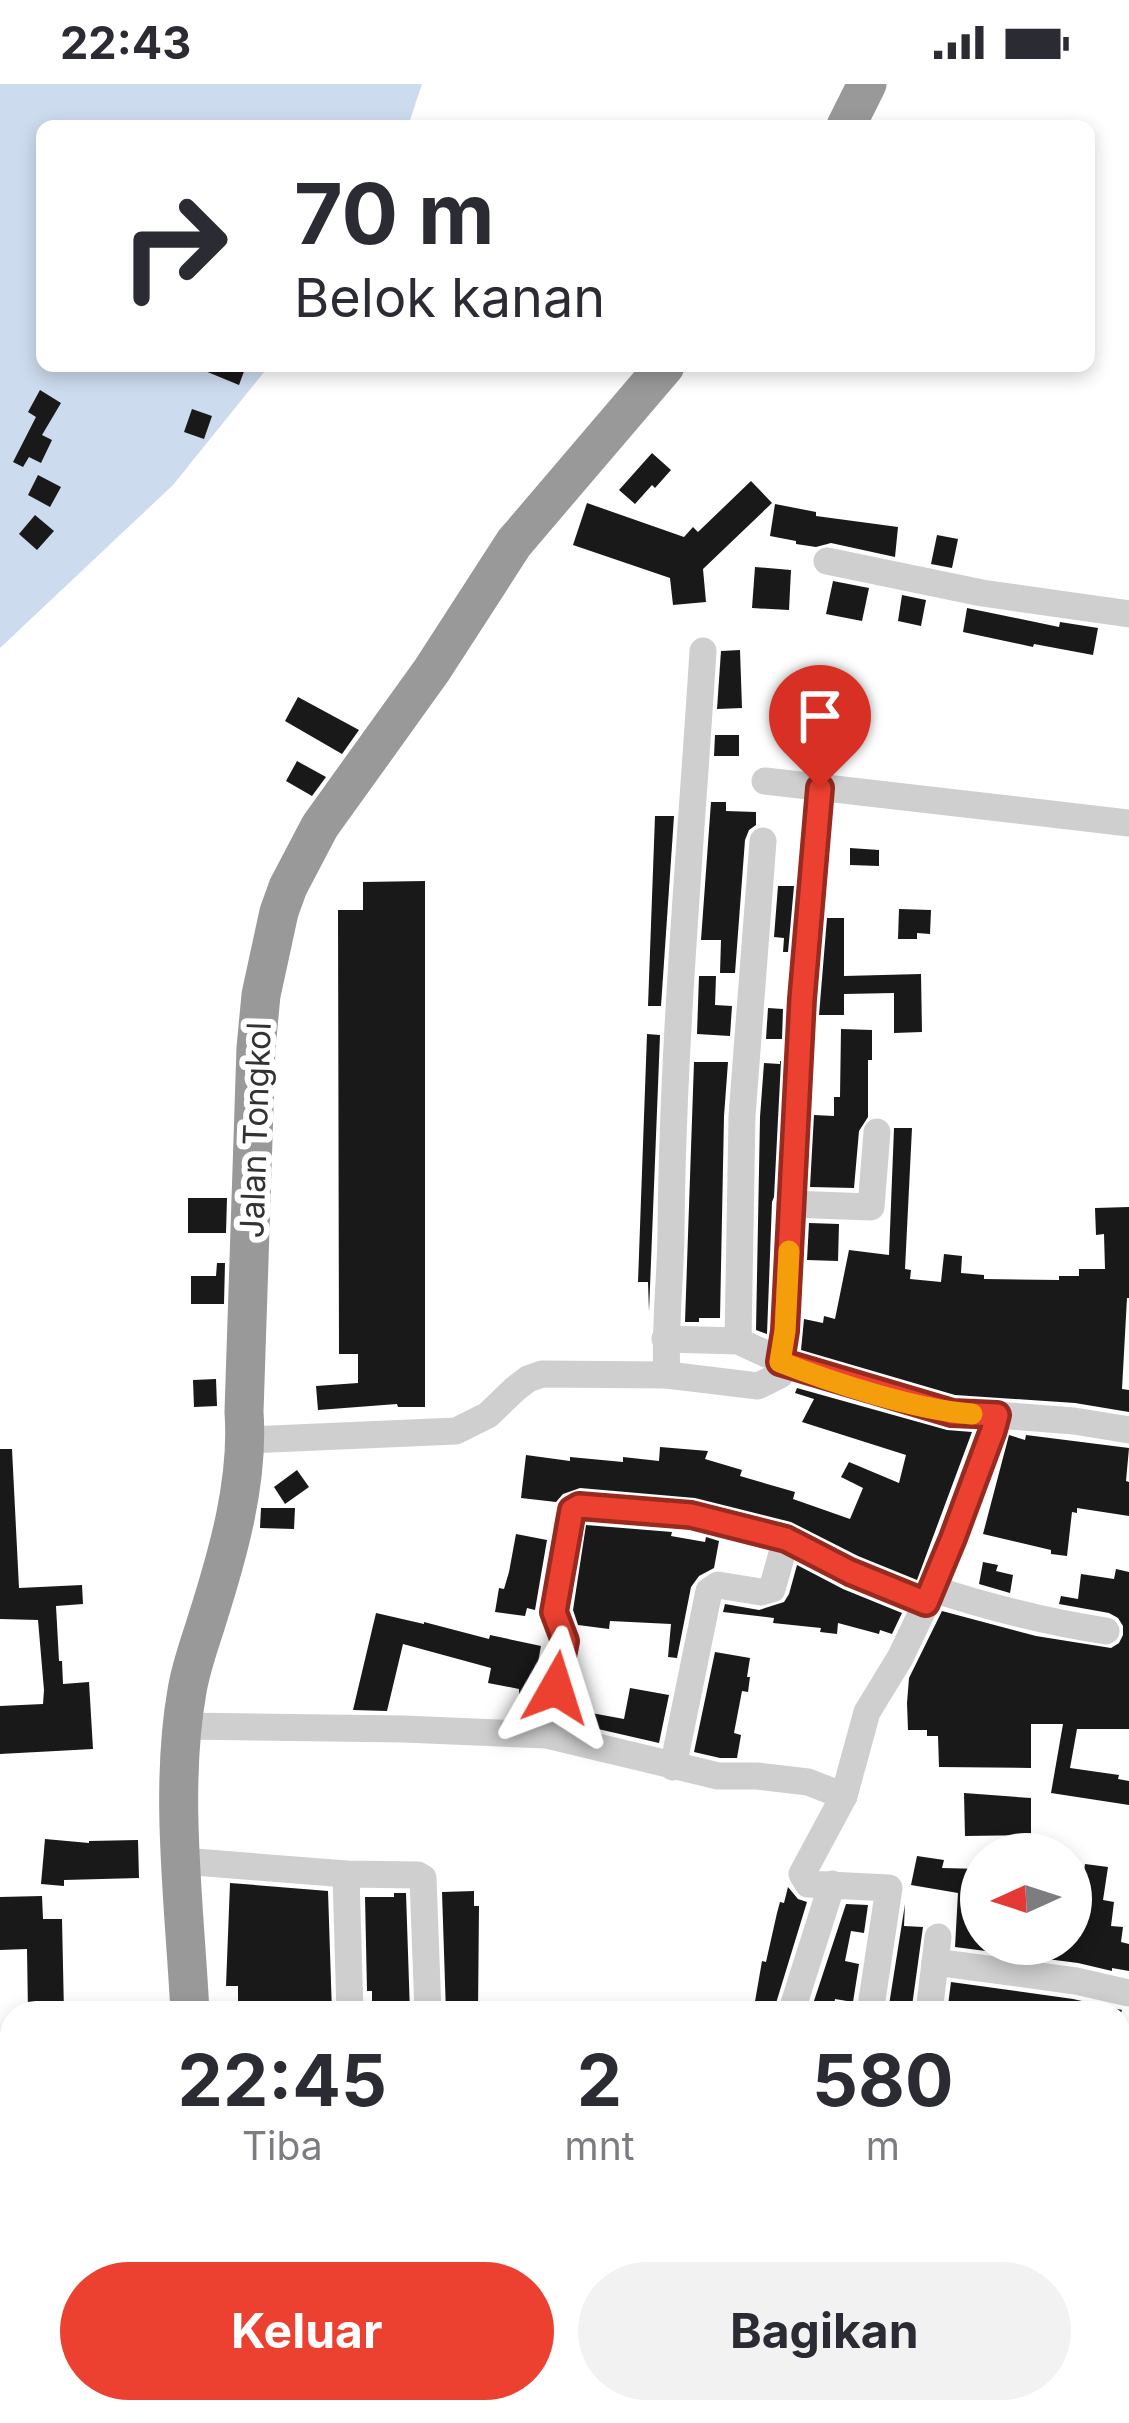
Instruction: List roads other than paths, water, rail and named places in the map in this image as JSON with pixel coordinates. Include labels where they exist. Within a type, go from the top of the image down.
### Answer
[{"type":"highway","points":[[849,120],[867,84]]},
{"type":"highway","name":"Jalan Tongkol","points":[[189,2001],[179,1792],[182,1726],[195,1653],[229,1546],[246,1428],[256,1048],[271,943],[287,887],[320,826],[433,670],[514,543],[660,372]]},
{"type":"street","points":[[827,561],[982,593],[1129,614]]},
{"type":"street","points":[[667,1375],[664,1340],[671,1260],[674,1076],[703,651]]},
{"type":"street","points":[[765,781],[1129,823]]},
{"type":"street","points":[[246,1428],[456,1431],[488,1415],[514,1389],[542,1374],[667,1375],[758,1386],[775,1374],[785,1331],[802,999],[820,788]]},
{"type":"street","points":[[738,1341],[742,1116],[763,841]]},
{"type":"street","points":[[752,993],[802,999]]},
{"type":"street","points":[[790,1204],[871,1207],[877,1132]]},
{"type":"street","points":[[664,1340],[738,1341],[752,1346],[775,1374],[952,1413],[1073,1421],[1129,1430]]},
{"type":"street","points":[[872,2001],[889,1888],[808,1884],[802,1874],[844,1796],[867,1712],[930,1596],[997,1415]]},
{"type":"street","points":[[547,1735],[565,1641],[554,1612],[572,1510],[579,1506],[691,1515],[786,1539],[850,1572],[930,1596],[1106,1631]]},
{"type":"street","points":[[673,1767],[709,1591],[718,1585],[761,1592],[772,1589],[786,1539]]},
{"type":"street","points":[[182,1726],[547,1735],[718,1776],[808,1782],[844,1796]]},
{"type":"street","points":[[182,1861],[418,1875],[423,1878],[428,2001]]},
{"type":"street","points":[[346,1874],[350,2001]]},
{"type":"street","points":[[795,2001],[832,1884]]},
{"type":"street","points":[[930,2001],[937,1949],[960,1952]]},
{"type":"street","points":[[1024,1965],[1129,1993]]},
{"type":"water","points":[[0,84],[422,84],[410,120],[36,120],[36,372],[264,372],[173,485],[0,648]]}]
